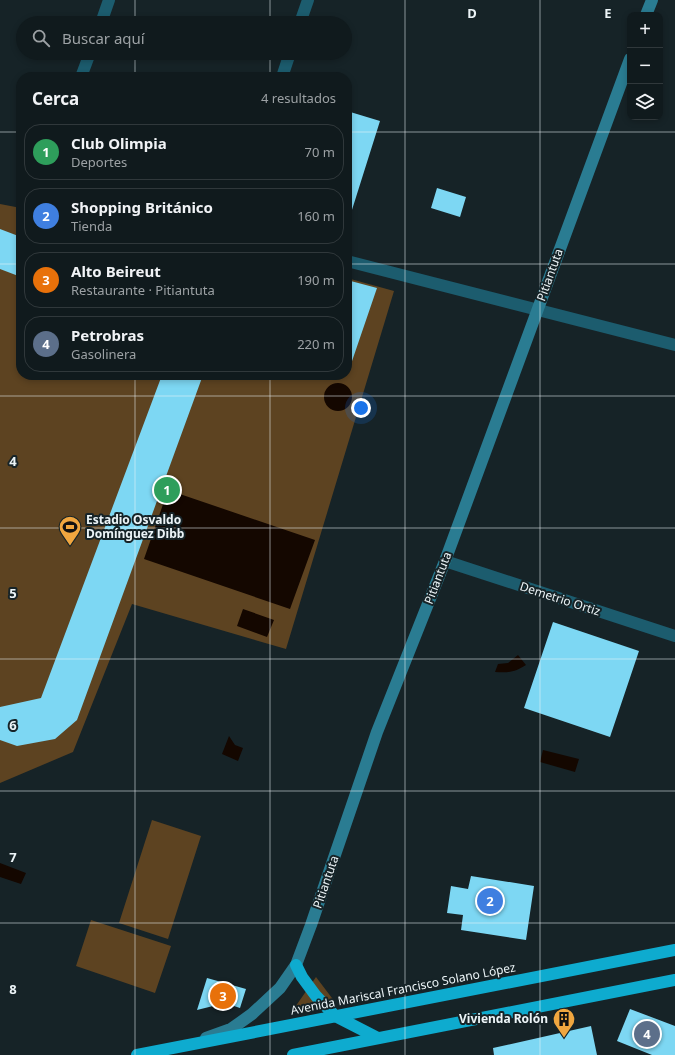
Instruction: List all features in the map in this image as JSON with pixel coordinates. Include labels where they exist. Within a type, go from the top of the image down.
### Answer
[{"type":"highway","name":"Avenida Mariscal Francisco Solano López","points":[[137,1055],[675,950]]},
{"type":"highway","points":[[296,964],[302,977],[316,996],[335,1016],[378,1038]]},
{"type":"highway","points":[[293,1055],[675,980]]},
{"type":"street","points":[[103,16],[109,0]]},
{"type":"street","points":[[302,16],[308,0]]},
{"type":"street","points":[[647,12],[652,0]]},
{"type":"street","points":[[83,72],[87,60]]},
{"type":"street","points":[[284,72],[288,60]]},
{"type":"street","name":"Pitiantuta","points":[[184,1045],[231,1029],[252,1014],[280,988],[296,964],[311,925],[377,732],[445,561],[627,67]]},
{"type":"street","points":[[352,262],[675,346]]},
{"type":"street","name":"Demetrio Ortiz","points":[[445,561],[675,636]]},
{"type":"shaded area","points":[[0,204],[16,207],[16,380],[352,380],[352,279],[394,291],[286,649],[132,604],[73,752],[0,783]]},
{"type":"shaded area","points":[[338,383],[348,387],[352,397],[348,407],[338,411],[328,407],[324,397],[328,387]]},
{"type":"shaded area","points":[[168,490],[315,540],[290,609],[144,559]]},
{"type":"shaded area","points":[[243,609],[274,620],[267,637],[237,626]]},
{"type":"shaded area","points":[[518,655],[526,665],[512,672],[495,672],[498,664],[508,663]]},
{"type":"shaded area","points":[[229,736],[235,745],[243,748],[238,761],[222,754]]},
{"type":"shaded area","points":[[543,750],[579,759],[575,772],[540,762]]},
{"type":"shaded area","points":[[152,820],[201,836],[168,939],[119,923]]},
{"type":"shaded area","points":[[0,863],[26,873],[21,884],[0,877]]},
{"type":"shaded area","points":[[91,920],[171,946],[155,993],[76,966]]},
{"type":"shaded area","points":[[316,977],[335,1002],[293,1010]]},
{"type":"building","points":[[352,113],[380,121],[352,210]]},
{"type":"building","points":[[437,188],[466,197],[460,217],[431,208]]},
{"type":"building","points":[[0,229],[16,235],[16,275],[0,269]]},
{"type":"building","points":[[352,281],[377,288],[352,361]]},
{"type":"building","points":[[160,380],[201,380],[77,720],[55,739],[17,746],[0,740],[0,707],[41,698]]},
{"type":"building","points":[[553,622],[639,651],[610,737],[524,708]]},
{"type":"building","points":[[471,876],[534,886],[526,940],[461,930],[463,915],[447,913],[451,886],[468,889]]},
{"type":"building","points":[[207,978],[246,989],[240,1008],[225,1003],[197,1010]]},
{"type":"building","points":[[630,1009],[675,1026],[675,1055],[652,1055],[617,1041]]},
{"type":"building","name":"Vivienda Rolón","points":[[591,1026],[597,1055],[494,1055],[493,1048]]},
{"type":"place","name":"Club Olimpia","points":[[167,490]]},
{"type":"place","name":"Estadio Osvaldo Domínguez Dibb","points":[[70,546]]},
{"type":"place","name":"Shopping Británico","points":[[490,901]]},
{"type":"place","name":"Alto Beireut","points":[[223,996]]},
{"type":"place","name":"Petrobras","points":[[647,1034]]},
{"type":"place","name":"Vivienda Rolón","points":[[564,1038]]}]
